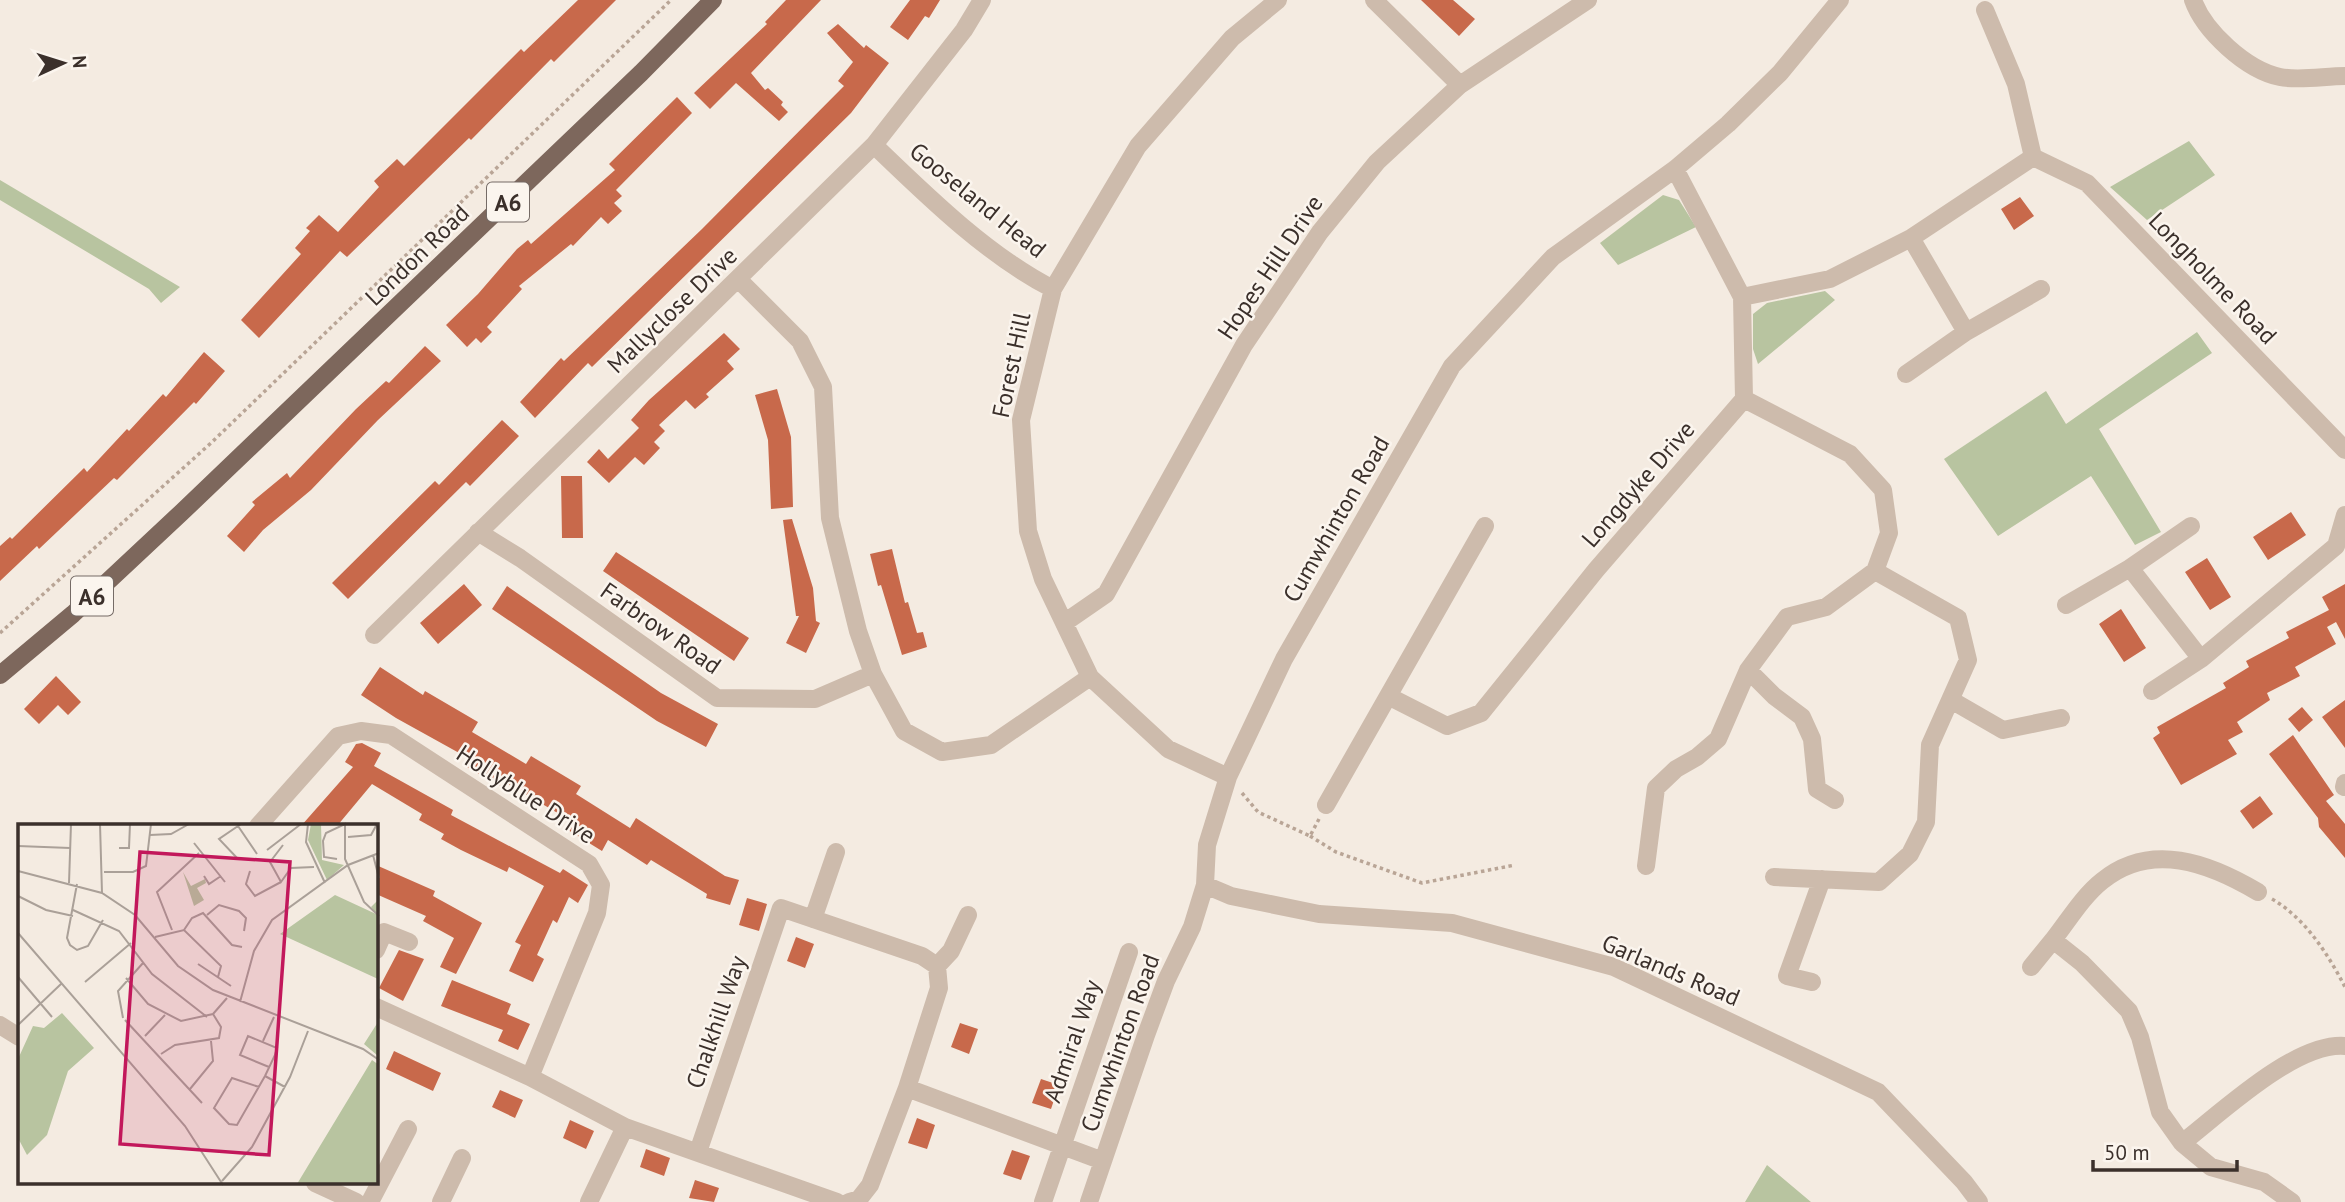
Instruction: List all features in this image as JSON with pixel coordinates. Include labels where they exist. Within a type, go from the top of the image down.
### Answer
[{"type":"main road","name":"London Road","points":[[0,676],[73,614],[181,513],[631,83],[713,0]]},
{"type":"street","name":"Mallyclose Drive","points":[[374,635],[874,145],[964,30],[982,0]]},
{"type":"street","name":"Forest Hill","points":[[1228,777],[1168,749],[1090,677],[1044,579],[1028,531],[1021,420],[1053,289],[1138,146],[1232,38],[1278,0]]},
{"type":"street","points":[[1374,0],[1460,85]]},
{"type":"street","name":"Hopes Hill Drive","points":[[1064,623],[1106,594],[1244,345],[1320,232],[1377,162],[1460,85],[1588,0]]},
{"type":"street","name":"Cumwhinton Road","points":[[1089,1202],[1166,981],[1192,927],[1205,885],[1207,845],[1228,777],[1284,659],[1452,366],[1553,257],[1675,169],[1780,73],[1840,0]]},
{"type":"street","points":[[2193,0],[2198,13],[2235,56],[2279,77],[2345,76]]},
{"type":"street","points":[[1742,297],[1830,279],[1911,238],[2033,157],[2016,84],[1985,10]]},
{"type":"street","name":"Gooseland Head","points":[[874,145],[912,182],[1021,273],[1053,289]]},
{"type":"street","name":"Longholme Road","points":[[2033,157],[2087,183],[2345,450]]},
{"type":"street","points":[[1646,866],[1656,788],[1676,769],[1697,757],[1718,739],[1748,670],[1787,617],[1826,607],[1875,571],[1889,533],[1883,490],[1850,454],[1744,399],[1742,297],[1675,169]]},
{"type":"street","points":[[1911,238],[1966,332]]},
{"type":"street","points":[[739,279],[800,341],[823,387],[830,518],[858,631],[873,674],[904,731],[942,752],[991,745],[1090,677]]},
{"type":"street","points":[[1906,374],[1966,332],[2041,289]]},
{"type":"street","name":"Longdyke Drive","points":[[1388,696],[1447,726],[1481,713],[1596,570],[1744,399]]},
{"type":"street","points":[[2152,691],[2201,659],[2336,546],[2345,514]]},
{"type":"street","points":[[1326,805],[1485,526]]},
{"type":"street","points":[[2066,605],[2130,568],[2192,526]]},
{"type":"street","name":"Farbrow Road","points":[[478,532],[520,558],[717,698],[814,699],[873,674]]},
{"type":"street","points":[[2130,568],[2201,659]]},
{"type":"street","points":[[1774,877],[1879,882],[1910,854],[1926,822],[1930,745],[1968,660],[1958,618],[1875,571]]},
{"type":"street","points":[[1748,670],[1774,696],[1802,717],[1812,739],[1817,789],[1835,800]]},
{"type":"street","points":[[1951,700],[2003,730],[2061,719]]},
{"type":"street","name":"Hollyblue Drive","points":[[260,824],[338,736],[361,731],[391,735],[589,864],[601,885],[597,913],[530,1077]]},
{"type":"street","points":[[836,852],[813,919],[922,956],[937,966]]},
{"type":"street","points":[[2031,967],[2100,882],[2125,866],[2147,860],[2186,859],[2232,877],[2258,891]]},
{"type":"street","points":[[1812,982],[1787,976],[1822,879]]},
{"type":"street","name":"Garlands Road","points":[[1205,885],[1231,896],[1319,914],[1452,923],[1614,967],[1878,1092],[1964,1182],[1979,1202]]},
{"type":"street","name":"Chalkhill Way","points":[[698,1152],[780,908],[813,919]]},
{"type":"street","points":[[851,1202],[859,1199],[870,1185],[907,1088],[939,988],[937,966],[951,951],[968,915]]},
{"type":"street","points":[[380,930],[409,942]]},
{"type":"street","points":[[2053,940],[2082,963],[2129,1011],[2140,1037],[2160,1112],[2182,1143],[2211,1167],[2264,1182],[2291,1202]]},
{"type":"street","name":"Admiral Way","points":[[1043,1202],[1129,952]]},
{"type":"street","points":[[378,1008],[530,1077],[625,1126],[837,1202]]},
{"type":"street","points":[[0,1025],[18,1036]]},
{"type":"street","points":[[2182,1143],[2286,1066],[2308,1053],[2345,1046]]},
{"type":"street","points":[[907,1088],[1102,1161]]},
{"type":"street","points":[[589,1202],[625,1126]]},
{"type":"street","points":[[370,1202],[408,1129]]},
{"type":"street","points":[[441,1202],[462,1158]]},
{"type":"street","points":[[317,1184],[356,1202]]},
{"type":"path","points":[[0,633],[211,443],[671,0]]},
{"type":"path","points":[[1228,777],[1258,812],[1310,836],[1336,852],[1422,883],[1516,865]]},
{"type":"path","points":[[1310,836],[1326,805]]},
{"type":"path","points":[[2258,891],[2288,908],[2329,957],[2343,977],[2345,987]]},
{"type":"green space","points":[[2189,141],[2215,175],[2147,220],[2110,187]]},
{"type":"green space","points":[[0,180],[180,287],[161,303],[149,289],[0,200]]},
{"type":"green space","points":[[1663,195],[1679,200],[1696,227],[1618,265],[1600,243]]},
{"type":"green space","points":[[1825,291],[1835,300],[1758,364],[1753,349],[1753,314],[1767,303]]},
{"type":"green space","points":[[2197,332],[2212,353],[2099,429],[2161,532],[2135,545],[2091,476],[1998,536],[1944,459],[2046,391],[2066,424]]},
{"type":"green space","points":[[1767,1165],[1811,1202],[1745,1202]]},
{"type":"building","points":[[578,0],[616,0],[554,62],[551,59],[471,140],[469,138],[347,257],[340,251],[259,338],[241,320],[301,254],[295,248],[310,231],[306,228],[319,215],[338,232],[379,187],[374,181],[397,159],[404,166],[521,49],[524,52]]},
{"type":"building","points":[[786,0],[821,0],[751,73],[765,90],[768,88],[783,102],[781,105],[788,112],[779,121],[736,83],[710,109],[694,93],[767,24],[765,22]]},
{"type":"building","points":[[910,0],[940,0],[929,18],[925,16],[908,40],[890,27]]},
{"type":"building","points":[[1421,0],[1453,0],[1475,19],[1459,36]]},
{"type":"building","points":[[838,24],[864,48],[866,45],[889,63],[851,113],[592,367],[588,363],[535,418],[520,402],[561,358],[564,361],[702,229],[844,86],[838,81],[853,62],[827,33]]},
{"type":"building","points":[[677,97],[692,113],[616,190],[622,196],[614,203],[622,211],[608,224],[601,217],[573,246],[571,244],[519,286],[522,289],[487,327],[492,332],[481,343],[476,338],[467,347],[446,325],[478,294],[517,249],[528,240],[531,244],[615,170],[609,164]]},
{"type":"building","points":[[2020,197],[2034,216],[2014,230],[2001,209]]},
{"type":"building","points":[[724,333],[740,349],[727,361],[734,369],[706,394],[709,397],[695,409],[686,400],[659,425],[665,431],[654,442],[660,448],[644,465],[635,457],[609,483],[587,462],[599,449],[608,459],[639,428],[631,420],[649,400]]},
{"type":"building","points":[[425,346],[441,361],[378,420],[311,490],[263,530],[244,552],[227,536],[255,505],[252,502],[287,473],[290,478],[356,409],[386,381],[389,383]]},
{"type":"building","points":[[204,352],[225,371],[196,404],[194,402],[117,480],[114,478],[39,549],[37,546],[0,581],[0,546],[10,537],[12,539],[84,468],[87,472],[163,394],[166,397]]},
{"type":"building","points":[[777,389],[791,437],[793,507],[771,509],[768,440],[755,395]]},
{"type":"building","points":[[502,420],[519,436],[470,486],[466,482],[348,599],[332,583],[435,481],[439,485]]},
{"type":"building","points":[[561,476],[582,476],[583,538],[562,538]]},
{"type":"building","points":[[2291,512],[2306,535],[2268,560],[2253,537]]},
{"type":"building","points":[[792,519],[813,588],[816,621],[820,623],[806,653],[786,643],[799,616],[796,616],[783,520]]},
{"type":"building","points":[[892,549],[905,603],[908,602],[917,633],[923,632],[927,647],[902,655],[870,554]]},
{"type":"building","points":[[616,552],[749,638],[734,661],[603,571]]},
{"type":"building","points":[[2207,558],[2231,597],[2210,610],[2185,572]]},
{"type":"building","points":[[464,584],[482,605],[438,644],[420,623]]},
{"type":"building","points":[[2345,584],[2345,639],[2336,622],[2327,627],[2336,644],[2295,667],[2300,676],[2267,693],[2270,700],[2237,722],[2243,732],[2228,740],[2237,754],[2181,785],[2153,738],[2160,733],[2157,727],[2226,688],[2223,683],[2249,667],[2246,661],[2289,638],[2286,632],[2329,610],[2322,597]]},
{"type":"building","points":[[507,586],[661,693],[718,724],[706,747],[657,721],[492,609]]},
{"type":"building","points":[[2121,609],[2146,648],[2124,662],[2099,624]]},
{"type":"building","points":[[380,667],[423,695],[425,691],[478,722],[472,732],[526,764],[531,756],[581,786],[576,794],[630,828],[636,818],[725,876],[739,880],[730,905],[706,898],[707,894],[651,860],[647,865],[608,840],[602,851],[568,830],[573,822],[503,781],[500,786],[465,766],[470,759],[396,718],[361,695]]},
{"type":"building","points":[[56,676],[81,702],[68,715],[58,705],[39,724],[24,709]]},
{"type":"building","points":[[2345,700],[2345,748],[2322,717]]},
{"type":"building","points":[[2302,707],[2313,720],[2299,732],[2288,719]]},
{"type":"building","points":[[2293,735],[2334,795],[2326,801],[2345,824],[2345,858],[2319,827],[2318,818],[2269,754]]},
{"type":"building","points":[[362,743],[381,753],[374,766],[453,810],[451,815],[560,873],[563,869],[588,885],[578,903],[569,897],[557,923],[553,920],[537,955],[544,959],[533,982],[509,971],[521,945],[515,942],[544,886],[509,867],[507,872],[441,839],[444,834],[419,820],[422,814],[372,784],[339,824],[303,824],[353,767],[345,762],[356,744]]},
{"type":"building","points":[[2260,796],[2273,814],[2253,829],[2240,811]]},
{"type":"building","points":[[378,866],[435,891],[433,896],[482,923],[456,974],[440,967],[454,938],[423,921],[426,916],[378,895]]},
{"type":"building","points":[[747,898],[767,904],[759,931],[739,925]]},
{"type":"building","points":[[796,937],[814,944],[805,968],[787,961]]},
{"type":"building","points":[[399,950],[424,959],[403,1001],[379,988]]},
{"type":"building","points":[[452,980],[511,1004],[507,1014],[530,1024],[518,1050],[498,1041],[503,1030],[441,1006]]},
{"type":"building","points":[[960,1023],[978,1029],[969,1054],[951,1047]]},
{"type":"building","points":[[394,1051],[441,1073],[433,1091],[386,1069]]},
{"type":"building","points":[[1041,1079],[1059,1085],[1051,1109],[1032,1103]]},
{"type":"building","points":[[500,1090],[523,1100],[515,1118],[492,1107]]},
{"type":"building","points":[[917,1118],[935,1125],[927,1149],[908,1143]]},
{"type":"building","points":[[570,1120],[594,1131],[586,1149],[563,1138]]},
{"type":"building","points":[[646,1149],[670,1158],[664,1176],[640,1167]]},
{"type":"building","points":[[1012,1150],[1030,1156],[1021,1180],[1003,1174]]},
{"type":"building","points":[[695,1180],[719,1188],[714,1202],[689,1198]]}]
